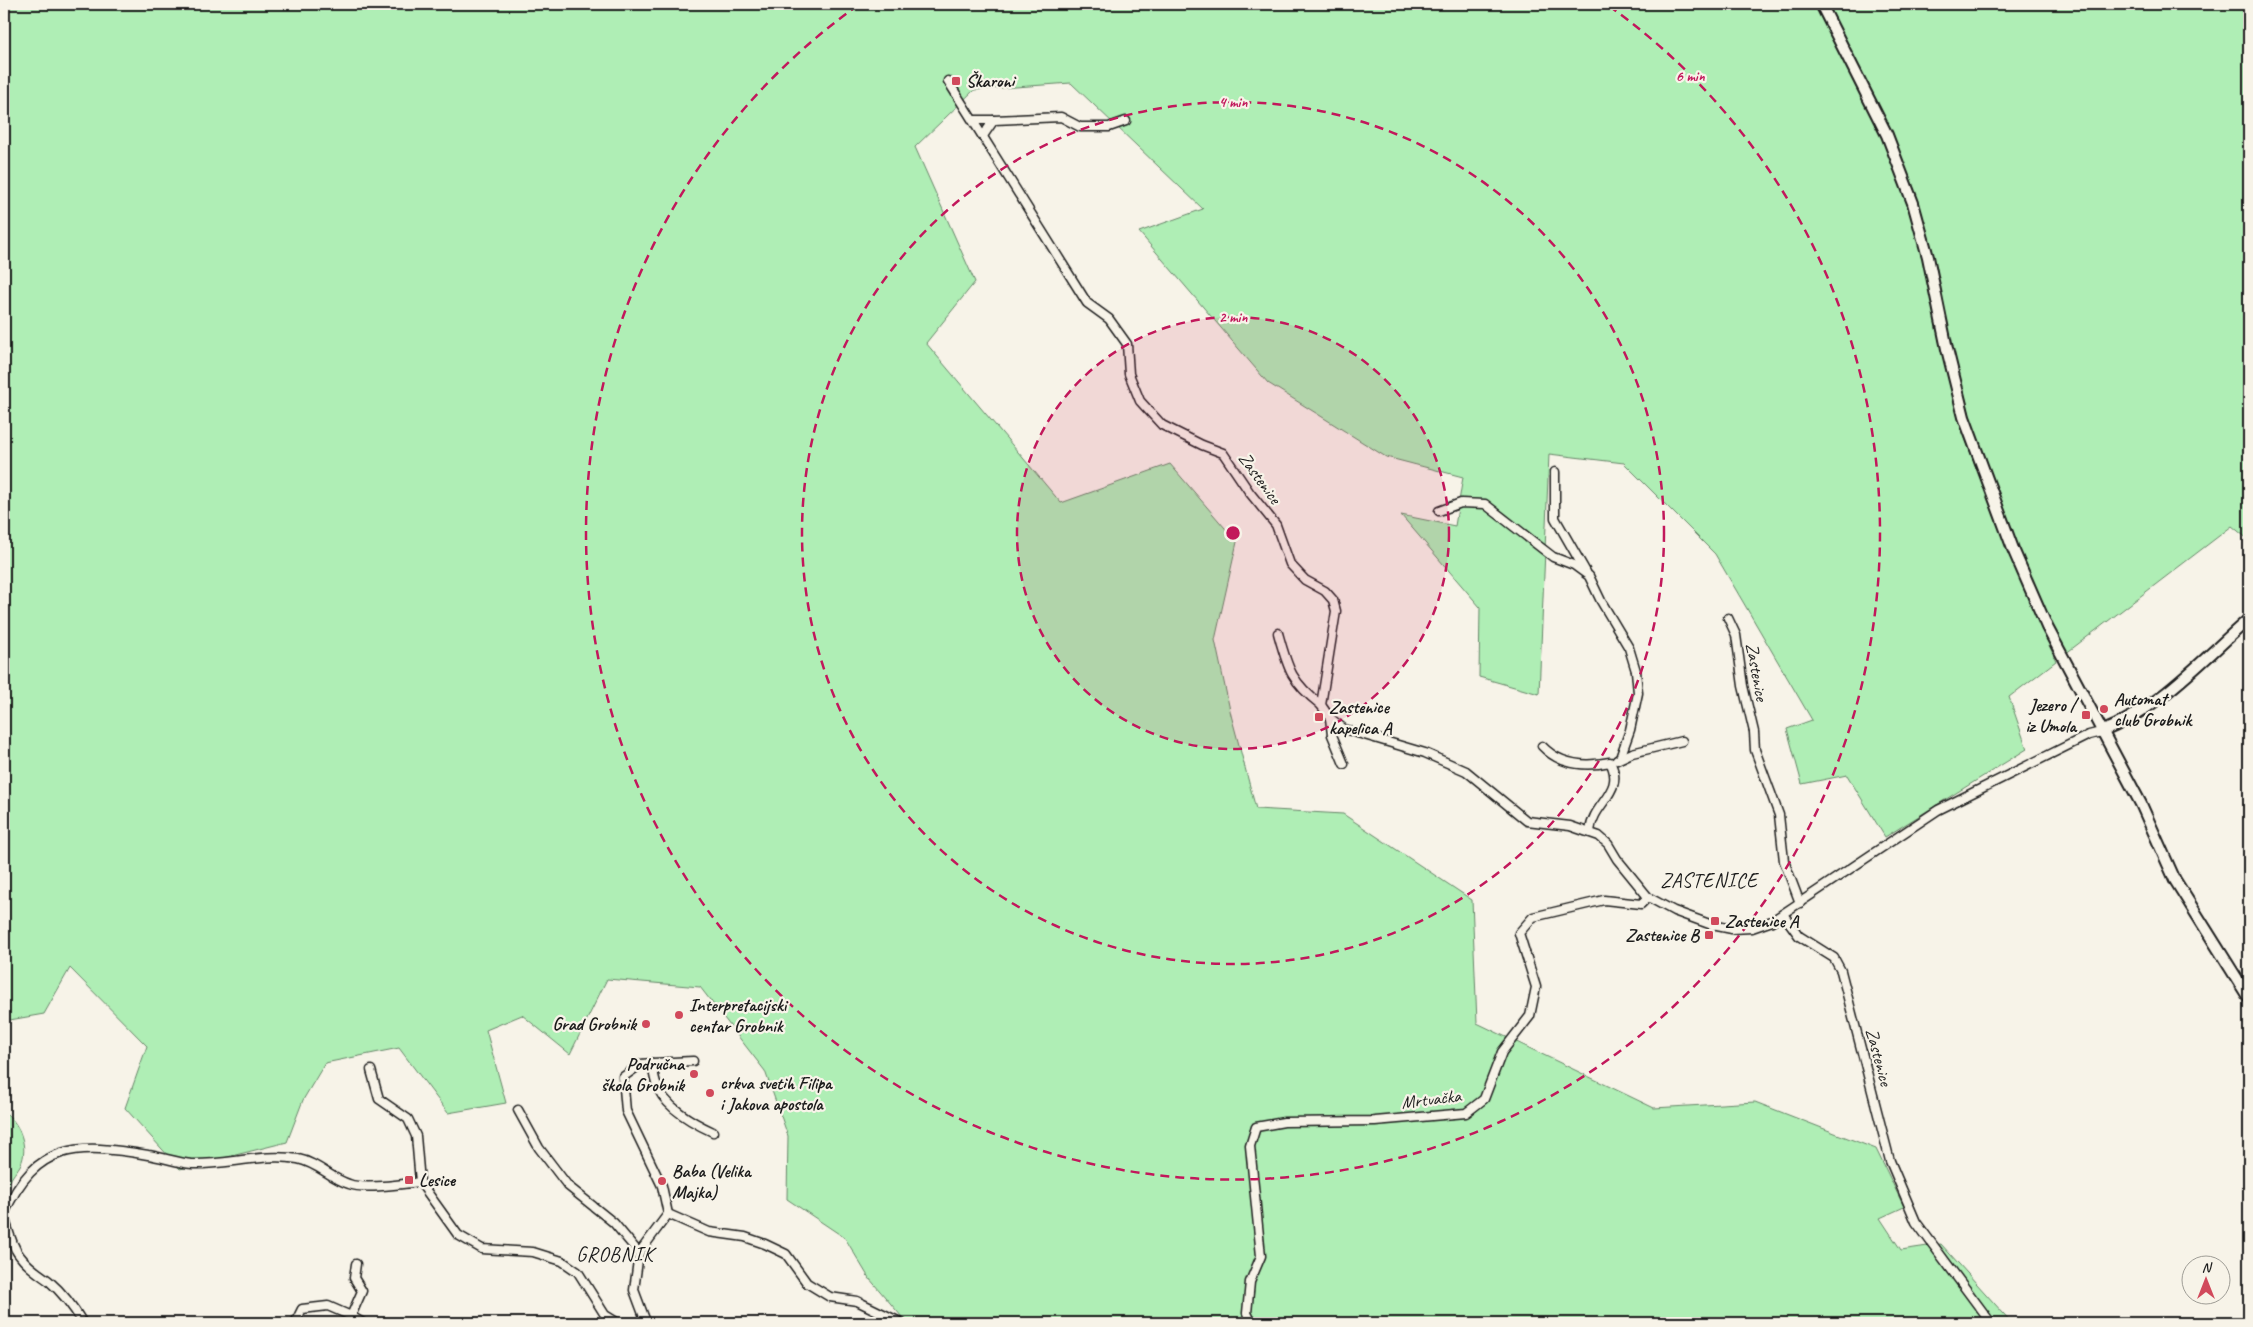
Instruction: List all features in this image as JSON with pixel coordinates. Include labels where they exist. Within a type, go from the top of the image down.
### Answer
[{"type":"main road","points":[[1821,4],[1887,135],[1913,203],[1928,257],[1947,349],[1964,417],[2013,549],[2047,627],[2101,732],[2141,804],[2175,880],[2249,998]]},
{"type":"main road","points":[[2101,732],[2124,723],[2150,706],[2249,619]]},
{"type":"street","name":"Zastenice","points":[[948,81],[1087,303],[1109,320],[1120,332],[1127,344],[1128,374],[1140,401],[1162,426],[1223,453],[1250,493],[1276,525],[1290,564],[1305,580],[1325,591],[1333,600],[1336,611],[1321,705]]},
{"type":"street","points":[[973,120],[1061,117],[1080,127],[1109,127],[1126,121]]},
{"type":"street","points":[[983,136],[994,120]]},
{"type":"street","points":[[1555,472],[1555,518],[1629,648],[1636,671],[1638,694],[1630,730],[1620,758]]},
{"type":"street","points":[[1439,511],[1461,503],[1485,504],[1553,556],[1574,565],[1589,576]]},
{"type":"street","name":"Zastenice","points":[[1728,618],[1736,635],[1743,686],[1754,732],[1755,750],[1779,815],[1784,861],[1800,903]]},
{"type":"street","points":[[1278,633],[1295,681],[1303,691],[1321,705],[1330,718],[1344,729],[1425,753],[1466,771],[1527,821],[1570,826],[1590,831],[1608,844],[1617,859],[1648,897],[1674,911],[1712,926],[1732,929],[1752,928],[1772,921],[1938,810],[2089,735],[2101,732]]},
{"type":"street","points":[[1330,718],[1332,735],[1344,764]]},
{"type":"street","points":[[1542,746],[1558,760],[1596,765],[1682,741]]},
{"type":"street","points":[[1590,831],[1592,820],[1613,790],[1617,779],[1610,762]]},
{"type":"street","name":"Mrtvačka","points":[[1252,1323],[1247,1313],[1250,1282],[1262,1256],[1250,1146],[1256,1127],[1284,1122],[1375,1121],[1466,1113],[1484,1099],[1502,1052],[1530,1016],[1536,987],[1519,933],[1533,917],[1604,900],[1641,904],[1648,897]]},
{"type":"street","name":"Zastenice","points":[[1783,914],[1799,936],[1834,958],[1841,971],[1890,1161],[1919,1226],[1992,1323]]},
{"type":"street","points":[[644,1323],[634,1290],[639,1253],[668,1214],[662,1186],[626,1111],[623,1077],[641,1064],[693,1061]]},
{"type":"street","points":[[652,1063],[656,1084],[662,1096],[698,1125],[713,1132]]},
{"type":"street","points":[[371,1070],[379,1099],[408,1119],[416,1136],[420,1182],[458,1235],[482,1250],[533,1252],[562,1261],[578,1272],[605,1315],[618,1323]]},
{"type":"street","points":[[518,1110],[539,1148],[568,1186],[614,1223],[639,1253]]},
{"type":"street","points":[[82,1323],[74,1308],[50,1282],[29,1267],[18,1254],[4,1215],[15,1190],[27,1173],[43,1161],[66,1150],[106,1149],[191,1164],[277,1158],[298,1159],[317,1166],[334,1179],[351,1186],[420,1182]]},
{"type":"street","points":[[668,1214],[709,1232],[745,1237],[786,1254],[806,1283],[830,1297],[857,1301],[902,1323]]},
{"type":"street","points":[[351,1316],[362,1291],[354,1278],[356,1264]]},
{"type":"street","points":[[295,1323],[302,1309],[328,1306],[363,1323]]},
{"type":"green space","points":[[4,4],[1815,4],[1874,120],[1898,175],[1919,242],[1939,340],[1959,422],[2002,536],[2056,661],[2009,697],[2027,749],[1885,837],[1847,775],[1802,784],[1787,729],[1812,720],[1715,554],[1624,463],[1549,454],[1539,694],[1479,677],[1480,607],[1401,515],[1455,526],[1463,477],[1386,457],[1268,383],[1139,232],[1203,209],[1071,83],[974,90],[915,147],[975,282],[926,343],[1061,503],[1170,464],[1237,542],[1215,640],[1231,715],[1256,809],[1343,814],[1472,900],[1477,1023],[1654,1108],[1755,1102],[1876,1149],[1904,1207],[1880,1218],[1901,1250],[1941,1244],[2012,1323],[907,1323],[869,1278],[845,1238],[787,1199],[788,1136],[765,1071],[700,987],[607,979],[570,1054],[522,1015],[486,1030],[506,1103],[448,1113],[399,1048],[325,1063],[303,1100],[287,1142],[180,1169],[125,1108],[147,1046],[70,968],[44,1014],[4,1021]]},
{"type":"green space","points":[[1827,4],[2249,4],[2249,540],[2232,526],[2065,654],[2020,553],[1976,438],[1949,337],[1934,257],[1906,170],[1885,118]]},
{"type":"green space","points":[[4,1112],[14,1121],[17,1127],[23,1140],[24,1154],[21,1164],[10,1181],[4,1199]]},
{"type":"place","name":"Škaroni","points":[[956,81]]},
{"type":"place","name":"Automat club Grobnik","points":[[2104,709]]},
{"type":"place","name":"Jezero / iz Umola","points":[[2086,715]]},
{"type":"place","name":"Zastenice kapelica A","points":[[1319,717]]},
{"type":"place","name":"Zastenice A","points":[[1715,921]]},
{"type":"place","name":"Zastenice B","points":[[1709,935]]},
{"type":"place","name":"Interpretacijski centar Grobnik","points":[[679,1015]]},
{"type":"place","name":"Grad Grobnik","points":[[646,1024]]},
{"type":"place","name":"Područna škola Grobnik","points":[[694,1074]]},
{"type":"place","name":"crkva svetih Filipa i Jakova apostola","points":[[710,1093]]},
{"type":"place","name":"Lesice","points":[[409,1180]]},
{"type":"place","name":"Baba (Velika Majka)","points":[[662,1181]]},
{"type":"district","name":"ZASTENICE","points":[[1709,880]]},
{"type":"district","name":"GROBNIK","points":[[615,1254]]}]
